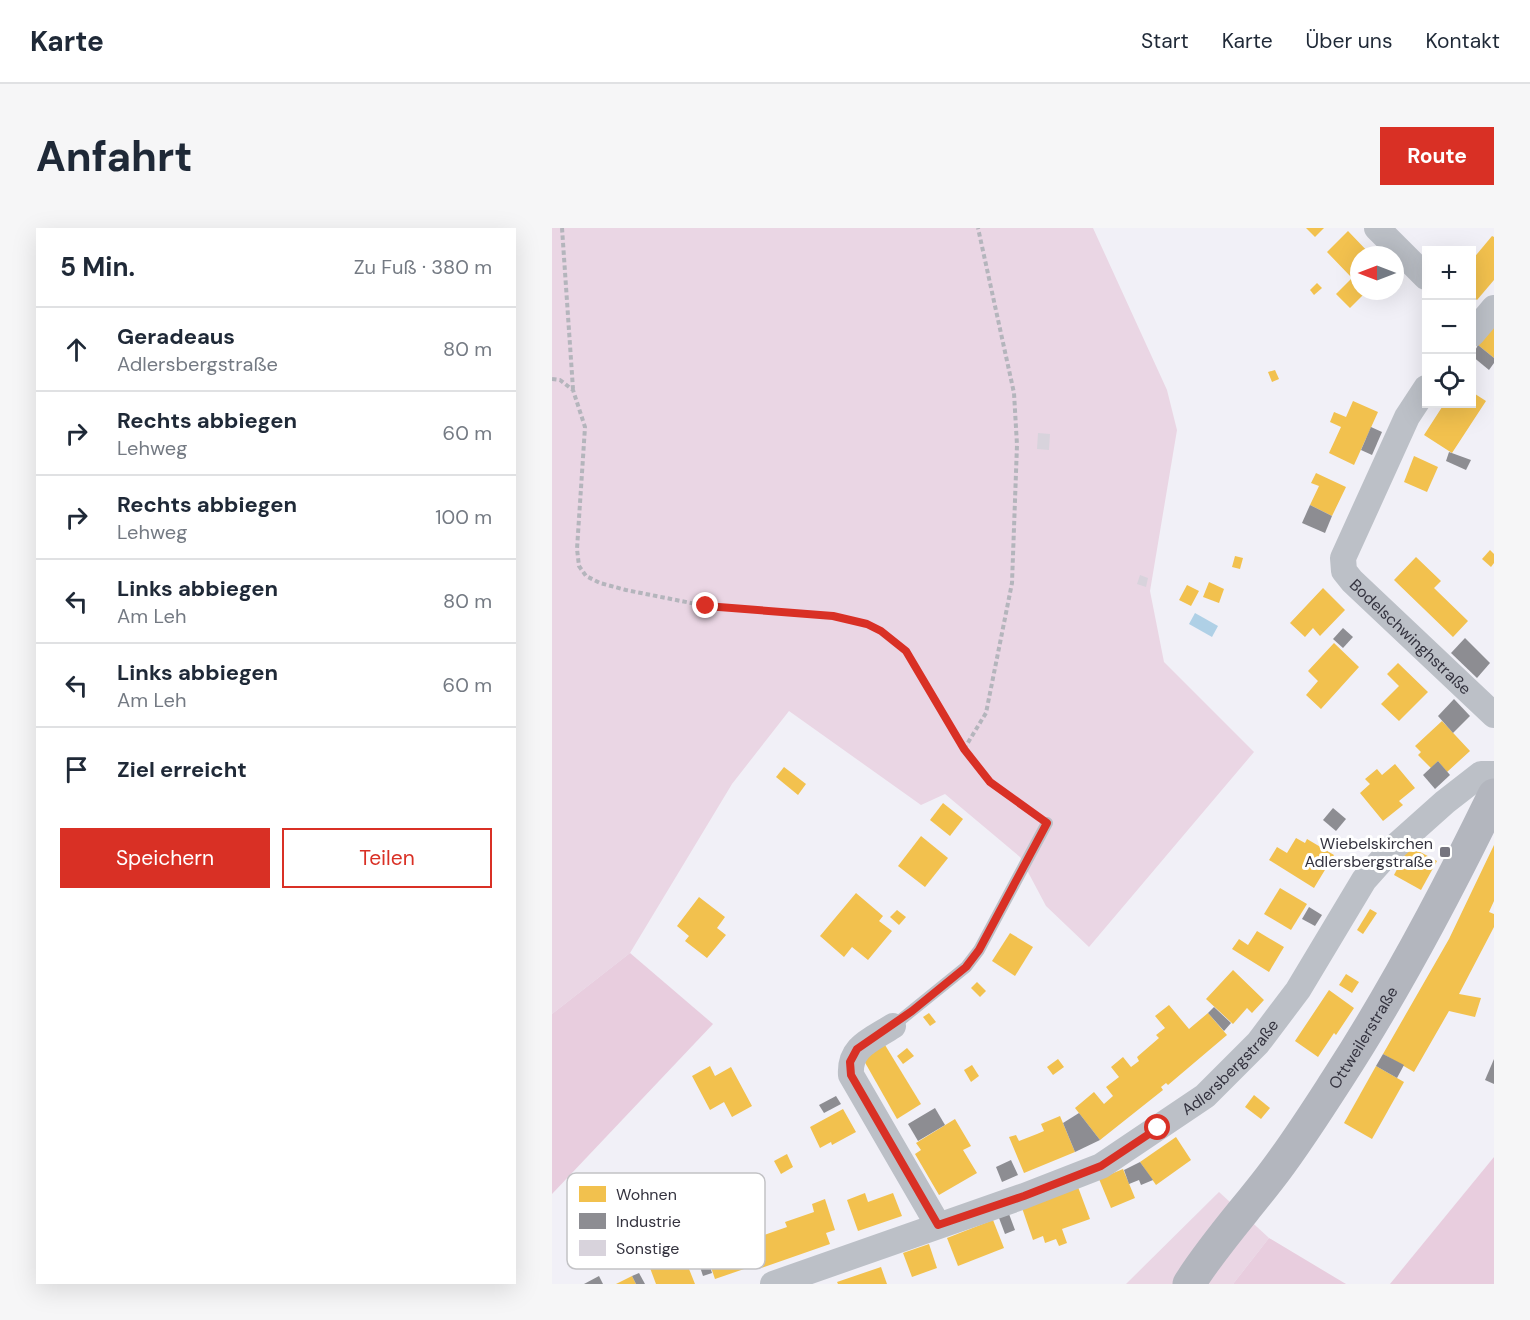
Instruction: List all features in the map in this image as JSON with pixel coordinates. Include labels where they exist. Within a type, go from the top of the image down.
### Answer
[{"type":"main road","name":"Ottweilerstraße","points":[[1190,1277],[1270,1178],[1339,1077],[1399,980],[1445,895],[1494,795]]},
{"type":"street","points":[[1377,228],[1422,273]]},
{"type":"street","name":"Bodelschwinghstraße","points":[[1422,394],[1407,417],[1343,558],[1344,571],[1494,715]]},
{"type":"street","name":"Adlersbergstraße","points":[[773,1284],[1024,1196],[1101,1166],[1205,1096],[1258,1043],[1298,990],[1364,880],[1389,852],[1445,802],[1481,774],[1494,774]]},
{"type":"street","points":[[893,1026],[857,1049],[850,1062],[851,1075],[938,1225]]},
{"type":"lane","points":[[893,1026],[966,967],[979,950],[1047,823]]},
{"type":"path","points":[[562,228],[573,390],[585,427],[577,549],[579,566],[586,576],[600,583],[706,606],[833,616],[867,624],[881,631],[906,651],[964,749],[990,782],[1047,823]]},
{"type":"path","points":[[964,749],[986,713],[1012,583],[1017,445],[1014,393],[978,228]]},
{"type":"path","points":[[552,380],[560,380],[573,390]]},
{"type":"shaded area","points":[[552,228],[1093,228],[1167,390],[1177,430],[1150,591],[1164,662],[1254,752],[1089,947],[1046,906],[1020,857],[945,794],[921,805],[789,711],[732,784],[630,953],[552,1014]]},
{"type":"shaded area","points":[[630,953],[713,1024],[572,1173],[567,1173],[567,1178],[552,1194],[552,1014]]},
{"type":"shaded area","points":[[1494,1157],[1494,1284],[1390,1284]]},
{"type":"shaded area","points":[[1219,1192],[1269,1238],[1233,1284],[1126,1284]]},
{"type":"shaded area","points":[[1269,1238],[1346,1284],[1233,1284]]},
{"type":"water","points":[[1195,613],[1218,626],[1212,637],[1189,624]]},
{"type":"building: Wohnen","points":[[1306,228],[1324,228],[1315,237]]},
{"type":"building: Wohnen","points":[[1348,231],[1362,246],[1350,246],[1350,276],[1327,252]]},
{"type":"building: Wohnen","points":[[1492,236],[1494,237],[1494,280],[1477,300],[1476,299],[1476,255]]},
{"type":"building: Wohnen","points":[[1350,280],[1350,300],[1358,300],[1350,308],[1336,294]]},
{"type":"building: Wohnen","points":[[1317,283],[1322,288],[1314,295],[1310,290]]},
{"type":"building: Wohnen","points":[[1494,325],[1494,358],[1478,345]]},
{"type":"building: Wohnen","points":[[1275,370],[1279,379],[1272,382],[1268,372]]},
{"type":"building: Wohnen","points":[[1476,395],[1486,401],[1452,453],[1424,435],[1441,408],[1476,408]]},
{"type":"building: Wohnen","points":[[1353,401],[1378,412],[1354,465],[1329,453],[1341,427],[1330,422],[1334,412],[1346,417]]},
{"type":"building: Wohnen","points":[[1414,456],[1438,467],[1427,492],[1404,482]]},
{"type":"building: Wohnen","points":[[1316,473],[1346,487],[1332,516],[1310,505],[1319,486],[1311,483]]},
{"type":"building: Wohnen","points":[[1490,550],[1494,554],[1494,563],[1491,567],[1482,559]]},
{"type":"building: Wohnen","points":[[1235,556],[1243,558],[1240,569],[1232,567]]},
{"type":"building: Wohnen","points":[[1416,557],[1441,581],[1434,588],[1468,621],[1453,637],[1394,580]]},
{"type":"building: Wohnen","points":[[1209,582],[1224,589],[1219,603],[1203,597]]},
{"type":"building: Wohnen","points":[[1187,585],[1199,591],[1191,606],[1179,600]]},
{"type":"building: Wohnen","points":[[1323,588],[1345,610],[1320,636],[1313,628],[1305,637],[1290,623]]},
{"type":"building: Wohnen","points":[[1334,643],[1359,667],[1321,709],[1306,695],[1318,681],[1308,671]]},
{"type":"building: Wohnen","points":[[1398,663],[1428,692],[1399,721],[1381,704],[1399,686],[1387,674]]},
{"type":"building: Wohnen","points":[[1442,721],[1470,751],[1447,772],[1438,761],[1431,768],[1418,755],[1421,752],[1415,746]]},
{"type":"building: Wohnen","points":[[1395,764],[1415,788],[1399,801],[1403,805],[1383,821],[1360,793],[1370,784],[1365,779],[1377,769],[1382,775]]},
{"type":"building: Wohnen","points":[[784,767],[806,784],[798,795],[776,777]]},
{"type":"building: Wohnen","points":[[943,803],[963,819],[950,836],[930,820]]},
{"type":"building: Wohnen","points":[[921,836],[948,858],[925,887],[898,866]]},
{"type":"building: Wohnen","points":[[1296,838],[1305,843],[1307,839],[1334,855],[1314,888],[1269,860],[1277,847],[1287,853]]},
{"type":"building: Wohnen","points":[[1494,845],[1494,901],[1489,912],[1494,914],[1494,927],[1459,994],[1481,998],[1475,1017],[1449,1011],[1414,1072],[1383,1054],[1449,939]]},
{"type":"building: Wohnen","points":[[1409,846],[1437,861],[1421,890],[1394,875]]},
{"type":"building: Wohnen","points":[[1280,888],[1307,904],[1291,930],[1264,914]]},
{"type":"building: Wohnen","points":[[856,893],[883,916],[879,921],[892,931],[868,960],[852,947],[844,957],[820,936]]},
{"type":"building: Wohnen","points":[[699,897],[725,917],[717,928],[726,935],[707,958],[685,941],[689,936],[677,926]]},
{"type":"building: Wohnen","points":[[1370,909],[1377,913],[1363,934],[1357,930]]},
{"type":"building: Wohnen","points":[[897,910],[906,917],[899,925],[890,917]]},
{"type":"building: Wohnen","points":[[1257,931],[1284,947],[1269,972],[1232,949],[1239,939],[1248,945]]},
{"type":"building: Wohnen","points":[[1010,933],[1033,947],[1015,976],[992,961]]},
{"type":"building: Wohnen","points":[[1233,970],[1264,1000],[1252,1013],[1247,1008],[1233,1024],[1206,999]]},
{"type":"building: Wohnen","points":[[1346,974],[1359,982],[1352,993],[1339,985]]},
{"type":"building: Wohnen","points":[[977,982],[986,991],[980,997],[971,988]]},
{"type":"building: Wohnen","points":[[1329,990],[1354,1008],[1318,1057],[1295,1041]]},
{"type":"building: Wohnen","points":[[1169,1005],[1189,1029],[1208,1013],[1227,1035],[1168,1085],[1166,1083],[1161,1087],[1163,1090],[1100,1140],[1075,1108],[1094,1092],[1104,1104],[1113,1096],[1106,1087],[1119,1077],[1111,1067],[1123,1057],[1131,1067],[1139,1061],[1137,1057],[1159,1038],[1156,1035],[1165,1028],[1155,1016]]},
{"type":"building: Wohnen","points":[[929,1013],[936,1022],[930,1026],[923,1017]]},
{"type":"building: Wohnen","points":[[885,1045],[921,1104],[897,1119],[863,1059]]},
{"type":"building: Wohnen","points":[[907,1048],[914,1056],[903,1064],[897,1056]]},
{"type":"building: Wohnen","points":[[1058,1059],[1064,1067],[1053,1075],[1047,1067]]},
{"type":"building: Wohnen","points":[[972,1065],[979,1076],[971,1082],[964,1070]]},
{"type":"building: Wohnen","points":[[710,1066],[715,1076],[731,1067],[752,1106],[732,1117],[724,1102],[710,1110],[692,1076]]},
{"type":"building: Wohnen","points":[[1376,1066],[1404,1082],[1372,1139],[1344,1123]]},
{"type":"building: Wohnen","points":[[1254,1095],[1270,1108],[1261,1119],[1245,1107]]},
{"type":"building: Wohnen","points":[[843,1109],[856,1132],[832,1145],[831,1142],[820,1148],[810,1127]]},
{"type":"building: Wohnen","points":[[1060,1116],[1075,1152],[1024,1173],[1009,1137],[1016,1135],[1019,1141],[1037,1134],[1044,1131],[1041,1124]]},
{"type":"building: Wohnen","points":[[955,1119],[971,1146],[963,1150],[977,1173],[939,1195],[915,1154],[921,1150],[916,1143]]},
{"type":"building: Wohnen","points":[[1176,1137],[1191,1160],[1156,1185],[1140,1162]]},
{"type":"building: Wohnen","points":[[787,1154],[793,1167],[781,1174],[774,1161]]},
{"type":"building: Wohnen","points":[[1123,1169],[1135,1198],[1111,1208],[1099,1179]]},
{"type":"building: Wohnen","points":[[1078,1187],[1090,1219],[1062,1229],[1067,1243],[1059,1246],[1056,1239],[1045,1243],[1043,1236],[1033,1240],[1022,1208]]},
{"type":"building: Wohnen","points":[[865,1193],[868,1202],[893,1193],[902,1216],[858,1231],[847,1200]]},
{"type":"building: Wohnen","points":[[825,1199],[835,1230],[826,1233],[830,1244],[765,1267],[765,1235],[787,1227],[785,1222],[814,1212],[812,1204]]},
{"type":"building: Wohnen","points":[[993,1220],[1004,1248],[958,1266],[947,1238]]},
{"type":"building: Wohnen","points":[[929,1244],[937,1268],[912,1277],[903,1253]]},
{"type":"building: Wohnen","points":[[881,1267],[887,1284],[838,1284],[837,1282]]},
{"type":"building: Wohnen","points":[[650,1269],[689,1269],[695,1284],[656,1284]]},
{"type":"building: Wohnen","points":[[712,1269],[744,1269],[715,1279]]},
{"type":"building: Wohnen","points":[[632,1276],[636,1284],[616,1284]]},
{"type":"building: Industrie","points":[[1478,345],[1494,358],[1494,363],[1489,370],[1476,359]]},
{"type":"building: Industrie","points":[[1371,427],[1382,432],[1372,455],[1361,450]]},
{"type":"building: Industrie","points":[[1449,452],[1471,460],[1466,470],[1446,461]]},
{"type":"building: Industrie","points":[[1310,505],[1332,516],[1325,533],[1302,523]]},
{"type":"building: Industrie","points":[[1343,628],[1353,637],[1343,648],[1333,639]]},
{"type":"building: Industrie","points":[[1465,638],[1490,663],[1477,678],[1451,653]]},
{"type":"building: Industrie","points":[[1454,699],[1470,716],[1453,733],[1438,716]]},
{"type":"building: Industrie","points":[[1438,761],[1450,775],[1435,789],[1423,775]]},
{"type":"building: Industrie","points":[[1333,808],[1346,819],[1336,831],[1323,820]]},
{"type":"building: Industrie","points":[[1309,907],[1322,915],[1315,926],[1302,919]]},
{"type":"building: Industrie","points":[[1214,1007],[1231,1023],[1224,1031],[1208,1013]]},
{"type":"building: Industrie","points":[[1383,1054],[1404,1065],[1397,1078],[1376,1066]]},
{"type":"building: Industrie","points":[[1494,1059],[1494,1084],[1485,1080]]},
{"type":"building: Industrie","points":[[836,1096],[841,1104],[824,1113],[819,1105]]},
{"type":"building: Industrie","points":[[935,1108],[945,1125],[918,1141],[908,1124]]},
{"type":"building: Industrie","points":[[1079,1113],[1100,1140],[1075,1152],[1063,1123]]},
{"type":"building: Industrie","points":[[1011,1160],[1018,1175],[1002,1182],[996,1167]]},
{"type":"building: Industrie","points":[[1140,1162],[1153,1180],[1141,1185],[1139,1180],[1129,1184],[1124,1170]]},
{"type":"building: Industrie","points":[[1009,1214],[1015,1230],[1005,1234],[999,1218]]},
{"type":"building: Industrie","points":[[701,1269],[711,1269],[712,1273],[703,1276]]},
{"type":"building: Industrie","points":[[639,1273],[645,1284],[636,1284],[632,1276]]},
{"type":"building: Industrie","points":[[599,1276],[603,1284],[584,1284]]},
{"type":"building: Sonstige","points":[[1038,433],[1050,434],[1049,450],[1037,449]]},
{"type":"building: Sonstige","points":[[1140,575],[1148,578],[1146,587],[1137,584]]},
{"type":"place","name":"Wiebelskirchen Adlersbergstraße","points":[[1445,852]]},
{"type":"route","points":[[706,606],[833,616],[867,624],[881,631],[906,651],[964,749],[990,782],[1047,823],[979,950],[966,967],[893,1026],[857,1049],[850,1062],[851,1075],[938,1225],[1024,1196],[1101,1166],[1158,1128]]}]
